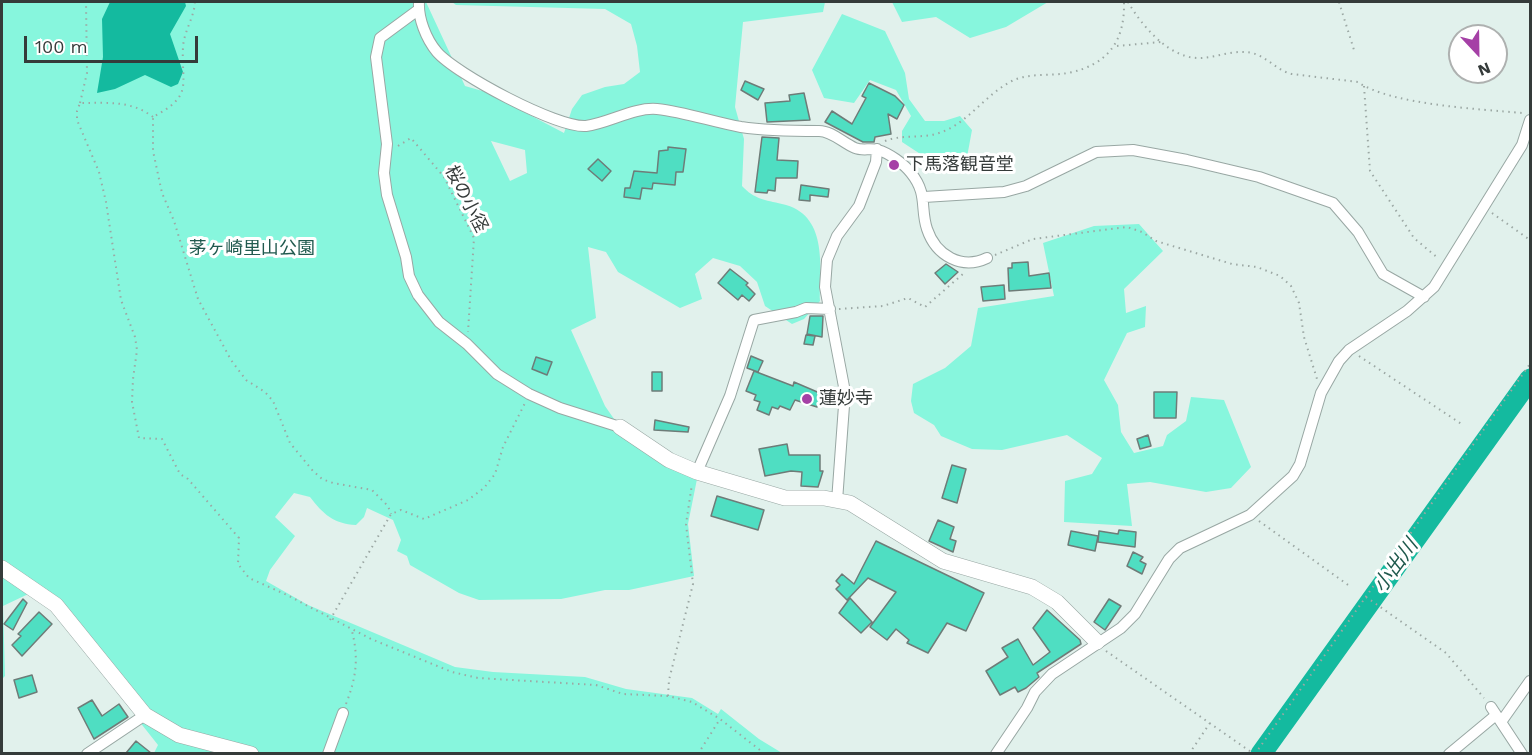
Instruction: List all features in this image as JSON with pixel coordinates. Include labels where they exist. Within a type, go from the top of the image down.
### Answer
[{"type":"street","points":[[987,258],[975,264],[962,264],[937,246],[926,227],[924,197],[911,173],[891,156],[877,150],[857,149],[825,131],[777,131],[742,127],[655,109],[585,126],[561,122],[525,107],[454,66],[437,52],[426,35],[419,6],[380,38],[376,57],[387,152],[384,173],[387,195],[406,257],[409,276],[418,295],[439,321],[467,344],[497,374],[530,394],[560,408],[620,427],[669,460],[697,472],[785,498],[824,498],[850,503],[943,561],[1032,587],[1057,602],[1097,642]]},
{"type":"street","points":[[996,753],[1035,692],[1052,674],[1121,628],[1135,614],[1169,559],[1180,548],[1250,514],[1293,476],[1300,464],[1321,393],[1339,361],[1349,350],[1424,297],[1450,266],[1522,146],[1530,120]]},
{"type":"street","points":[[837,501],[845,392],[825,287],[827,260],[837,236],[859,206],[876,162],[877,150]]},
{"type":"street","points":[[924,197],[1004,192],[1026,186],[1096,152],[1133,150],[1187,160],[1259,177],[1333,203],[1358,232],[1383,274],[1424,297]]},
{"type":"street","points":[[697,472],[730,396],[754,320],[806,308],[830,309]]},
{"type":"street","points":[[2,568],[56,605],[145,714],[179,735],[251,753]]},
{"type":"street","points":[[1449,753],[1496,715],[1530,681]]},
{"type":"street","points":[[328,753],[343,713]]},
{"type":"street","points":[[87,753],[145,714]]},
{"type":"street","points":[[1496,715],[1522,753]]},
{"type":"path","points":[[52,2],[85,2],[87,73],[76,111],[77,120],[99,172],[106,202],[121,300],[135,337],[137,350],[132,379],[132,402],[140,438],[162,439],[180,474],[188,479],[239,538],[238,564],[249,578],[287,595],[352,632],[452,672],[478,678],[596,684],[623,694],[668,696],[692,702],[720,719],[765,753]]},
{"type":"path","points":[[153,117],[172,106],[185,83],[183,47],[195,2]]},
{"type":"path","points":[[1126,2],[1161,42],[1191,57],[1237,52],[1252,53],[1264,58],[1284,72],[1358,82],[1403,98],[1530,114]]},
{"type":"path","points":[[1117,46],[1126,2]]},
{"type":"path","points":[[1339,2],[1354,50]]},
{"type":"path","points":[[877,150],[885,140],[897,136],[939,133],[955,124],[1003,86],[1017,79],[1071,72],[1097,61],[1117,46],[1161,42]]},
{"type":"path","points":[[1364,86],[1370,171],[1414,238],[1450,266]]},
{"type":"path","points":[[80,103],[124,104],[143,110],[153,117]]},
{"type":"path","points":[[153,117],[153,151],[162,193],[174,221],[198,299],[234,365],[246,380],[265,392],[273,401],[290,443],[313,471],[328,481],[372,490],[388,506],[391,514]]},
{"type":"path","name":"桜の小径","points":[[387,152],[411,138],[444,177],[474,238],[467,344]]},
{"type":"path","points":[[1485,208],[1530,240]]},
{"type":"path","points":[[987,258],[1033,239],[1127,227],[1142,232],[1156,241],[1232,264],[1257,267],[1280,276],[1291,286],[1299,303],[1304,337],[1321,393]]},
{"type":"path","points":[[830,309],[858,310],[908,298],[925,307],[975,264]]},
{"type":"path","points":[[1349,350],[1463,425]]},
{"type":"path","points":[[1097,642],[1254,753],[1367,597],[1530,364]]},
{"type":"path","points":[[330,620],[391,514],[400,510],[424,519],[468,500],[484,488],[495,474],[514,422],[530,394]]},
{"type":"path","points":[[668,696],[669,680],[693,584],[686,524],[690,487],[697,472]]},
{"type":"path","points":[[1250,514],[1351,586]]},
{"type":"path","points":[[1367,597],[1446,653],[1464,671],[1496,715]]},
{"type":"path","points":[[343,713],[357,672],[357,650],[352,632]]},
{"type":"path","points":[[698,753],[720,719]]},
{"type":"path","points":[[1189,753],[1210,723]]},
{"type":"green space","name":"茅ヶ崎里山公園","points":[[2,2],[426,2],[465,86],[486,92],[564,133],[572,109],[582,95],[605,87],[624,84],[640,72],[637,46],[631,24],[605,9],[456,5],[452,2],[825,2],[823,12],[743,22],[735,107],[744,139],[742,186],[760,198],[797,210],[807,218],[814,230],[820,257],[820,301],[804,319],[792,324],[765,306],[757,282],[740,266],[713,258],[695,274],[702,299],[680,308],[618,272],[606,252],[588,247],[596,318],[571,330],[605,406],[628,439],[697,479],[688,524],[694,576],[629,590],[605,590],[561,599],[479,600],[459,593],[410,565],[407,556],[397,551],[401,540],[393,520],[367,508],[364,517],[356,525],[341,523],[324,513],[310,497],[294,493],[275,517],[295,536],[270,570],[266,581],[308,605],[455,667],[493,672],[585,677],[626,689],[692,698],[718,714],[721,709],[759,739],[782,753],[154,753],[158,745],[135,716],[137,695],[43,587],[3,606],[5,676],[2,679]],"holes":[[[491,141],[525,150],[527,173],[510,181]]]},
{"type":"green space","points":[[892,2],[1048,2],[1006,27],[970,38],[936,17],[902,22]]},
{"type":"green space","points":[[842,14],[885,31],[905,73],[909,99],[925,121],[944,121],[960,116],[972,130],[967,157],[940,163],[902,142],[902,131],[911,116],[896,90],[870,80],[854,103],[824,98],[812,70]]},
{"type":"green space","points":[[1139,224],[1163,251],[1124,289],[1126,313],[1146,306],[1145,327],[1127,333],[1104,380],[1118,405],[1121,432],[1134,453],[1163,446],[1167,435],[1186,421],[1191,397],[1224,400],[1251,467],[1231,488],[1206,492],[1150,482],[1127,484],[1132,526],[1064,522],[1065,481],[1092,474],[1102,458],[1067,435],[1002,450],[972,449],[941,436],[934,425],[914,413],[911,401],[913,384],[945,368],[971,346],[978,308],[1054,296],[1043,243],[1094,226]]},
{"type":"shaded area","points":[[110,2],[185,2],[186,6],[170,34],[183,72],[178,84],[171,87],[145,75],[115,89],[97,93],[103,57],[102,19]]},
{"type":"building","points":[[745,81],[764,89],[758,100],[741,90]]},
{"type":"building","points":[[869,83],[895,96],[904,105],[897,119],[888,114],[891,134],[875,137],[874,142],[863,142],[825,122],[832,111],[852,124],[866,98],[862,96]]},
{"type":"building","points":[[804,93],[810,120],[767,122],[765,103],[790,101],[789,95]]},
{"type":"building","points":[[762,137],[779,138],[777,160],[798,161],[797,178],[776,178],[775,191],[768,190],[767,193],[755,192]]},
{"type":"building","points":[[668,147],[686,149],[683,172],[676,172],[675,185],[653,183],[652,189],[642,188],[640,199],[624,197],[625,188],[630,188],[634,171],[657,173],[659,151],[668,150]]},
{"type":"building","points":[[598,159],[611,171],[602,181],[588,169]]},
{"type":"building","points":[[801,185],[829,189],[828,197],[810,195],[810,201],[799,200]]},
{"type":"building","points":[[1028,262],[1029,276],[1049,273],[1051,288],[1009,291],[1008,268],[1012,268],[1012,263]]},
{"type":"building","points":[[946,264],[958,272],[945,284],[935,273]]},
{"type":"building","points":[[730,269],[748,283],[746,285],[755,294],[749,301],[742,295],[738,300],[718,283]]},
{"type":"building","points":[[1004,285],[1005,299],[983,301],[981,287]]},
{"type":"building","points":[[810,316],[823,316],[822,337],[807,334]]},
{"type":"building","points":[[806,335],[815,336],[813,345],[804,344]]},
{"type":"building","points":[[751,356],[763,361],[758,372],[747,368]]},
{"type":"building","points":[[536,357],[552,362],[547,375],[532,369]]},
{"type":"building","points":[[754,371],[793,386],[794,382],[822,394],[817,407],[795,400],[790,410],[780,406],[778,409],[772,407],[769,415],[757,410],[760,402],[754,400],[756,395],[746,391]]},
{"type":"building","points":[[652,372],[662,372],[662,391],[652,391]]},
{"type":"building","points":[[1154,392],[1177,392],[1176,418],[1154,418]]},
{"type":"building","points":[[655,420],[689,427],[688,432],[654,430]]},
{"type":"building","points":[[1148,435],[1151,446],[1140,449],[1137,439]]},
{"type":"building","points":[[787,444],[789,455],[820,455],[820,471],[823,471],[818,487],[801,486],[802,472],[791,471],[765,476],[759,449]]},
{"type":"building","points":[[952,465],[966,469],[957,503],[942,498]]},
{"type":"building","points":[[717,496],[764,510],[758,530],[711,516]]},
{"type":"building","points":[[938,520],[954,527],[950,539],[956,541],[953,552],[929,541]]},
{"type":"building","points":[[1119,530],[1136,532],[1135,547],[1098,542],[1099,531],[1118,534]]},
{"type":"building","points":[[1071,531],[1098,536],[1095,551],[1068,545]]},
{"type":"building","points":[[876,541],[984,593],[966,631],[947,623],[928,653],[907,643],[909,640],[896,629],[887,640],[870,627],[896,592],[868,578],[847,600],[836,589],[840,585],[836,581],[842,574],[854,584]]},
{"type":"building","points":[[1133,552],[1143,557],[1140,561],[1146,564],[1142,574],[1127,566]]},
{"type":"building","points":[[850,598],[872,622],[861,633],[839,613]]},
{"type":"building","points":[[23,599],[27,603],[13,630],[4,624]]},
{"type":"building","points":[[1109,599],[1121,606],[1105,630],[1094,622]]},
{"type":"building","points":[[1047,610],[1080,640],[1081,644],[1037,673],[1039,677],[1026,688],[1018,692],[1015,687],[1000,695],[986,671],[1008,657],[1002,648],[1018,639],[1033,665],[1050,652],[1033,628]]},
{"type":"building","points":[[39,612],[52,624],[22,656],[12,645],[21,636],[18,634]]},
{"type":"building","points":[[32,675],[37,692],[19,698],[14,680]]},
{"type":"building","points":[[92,700],[102,716],[119,704],[128,717],[94,739],[78,708]]},
{"type":"building","points":[[136,741],[151,753],[126,753]]},
{"type":"waterway","name":"小出川","points":[[1261,754],[1530,379]]},
{"type":"place","name":"下馬落観音堂","points":[[894,165]]},
{"type":"place","name":"蓮妙寺","points":[[807,399]]}]
